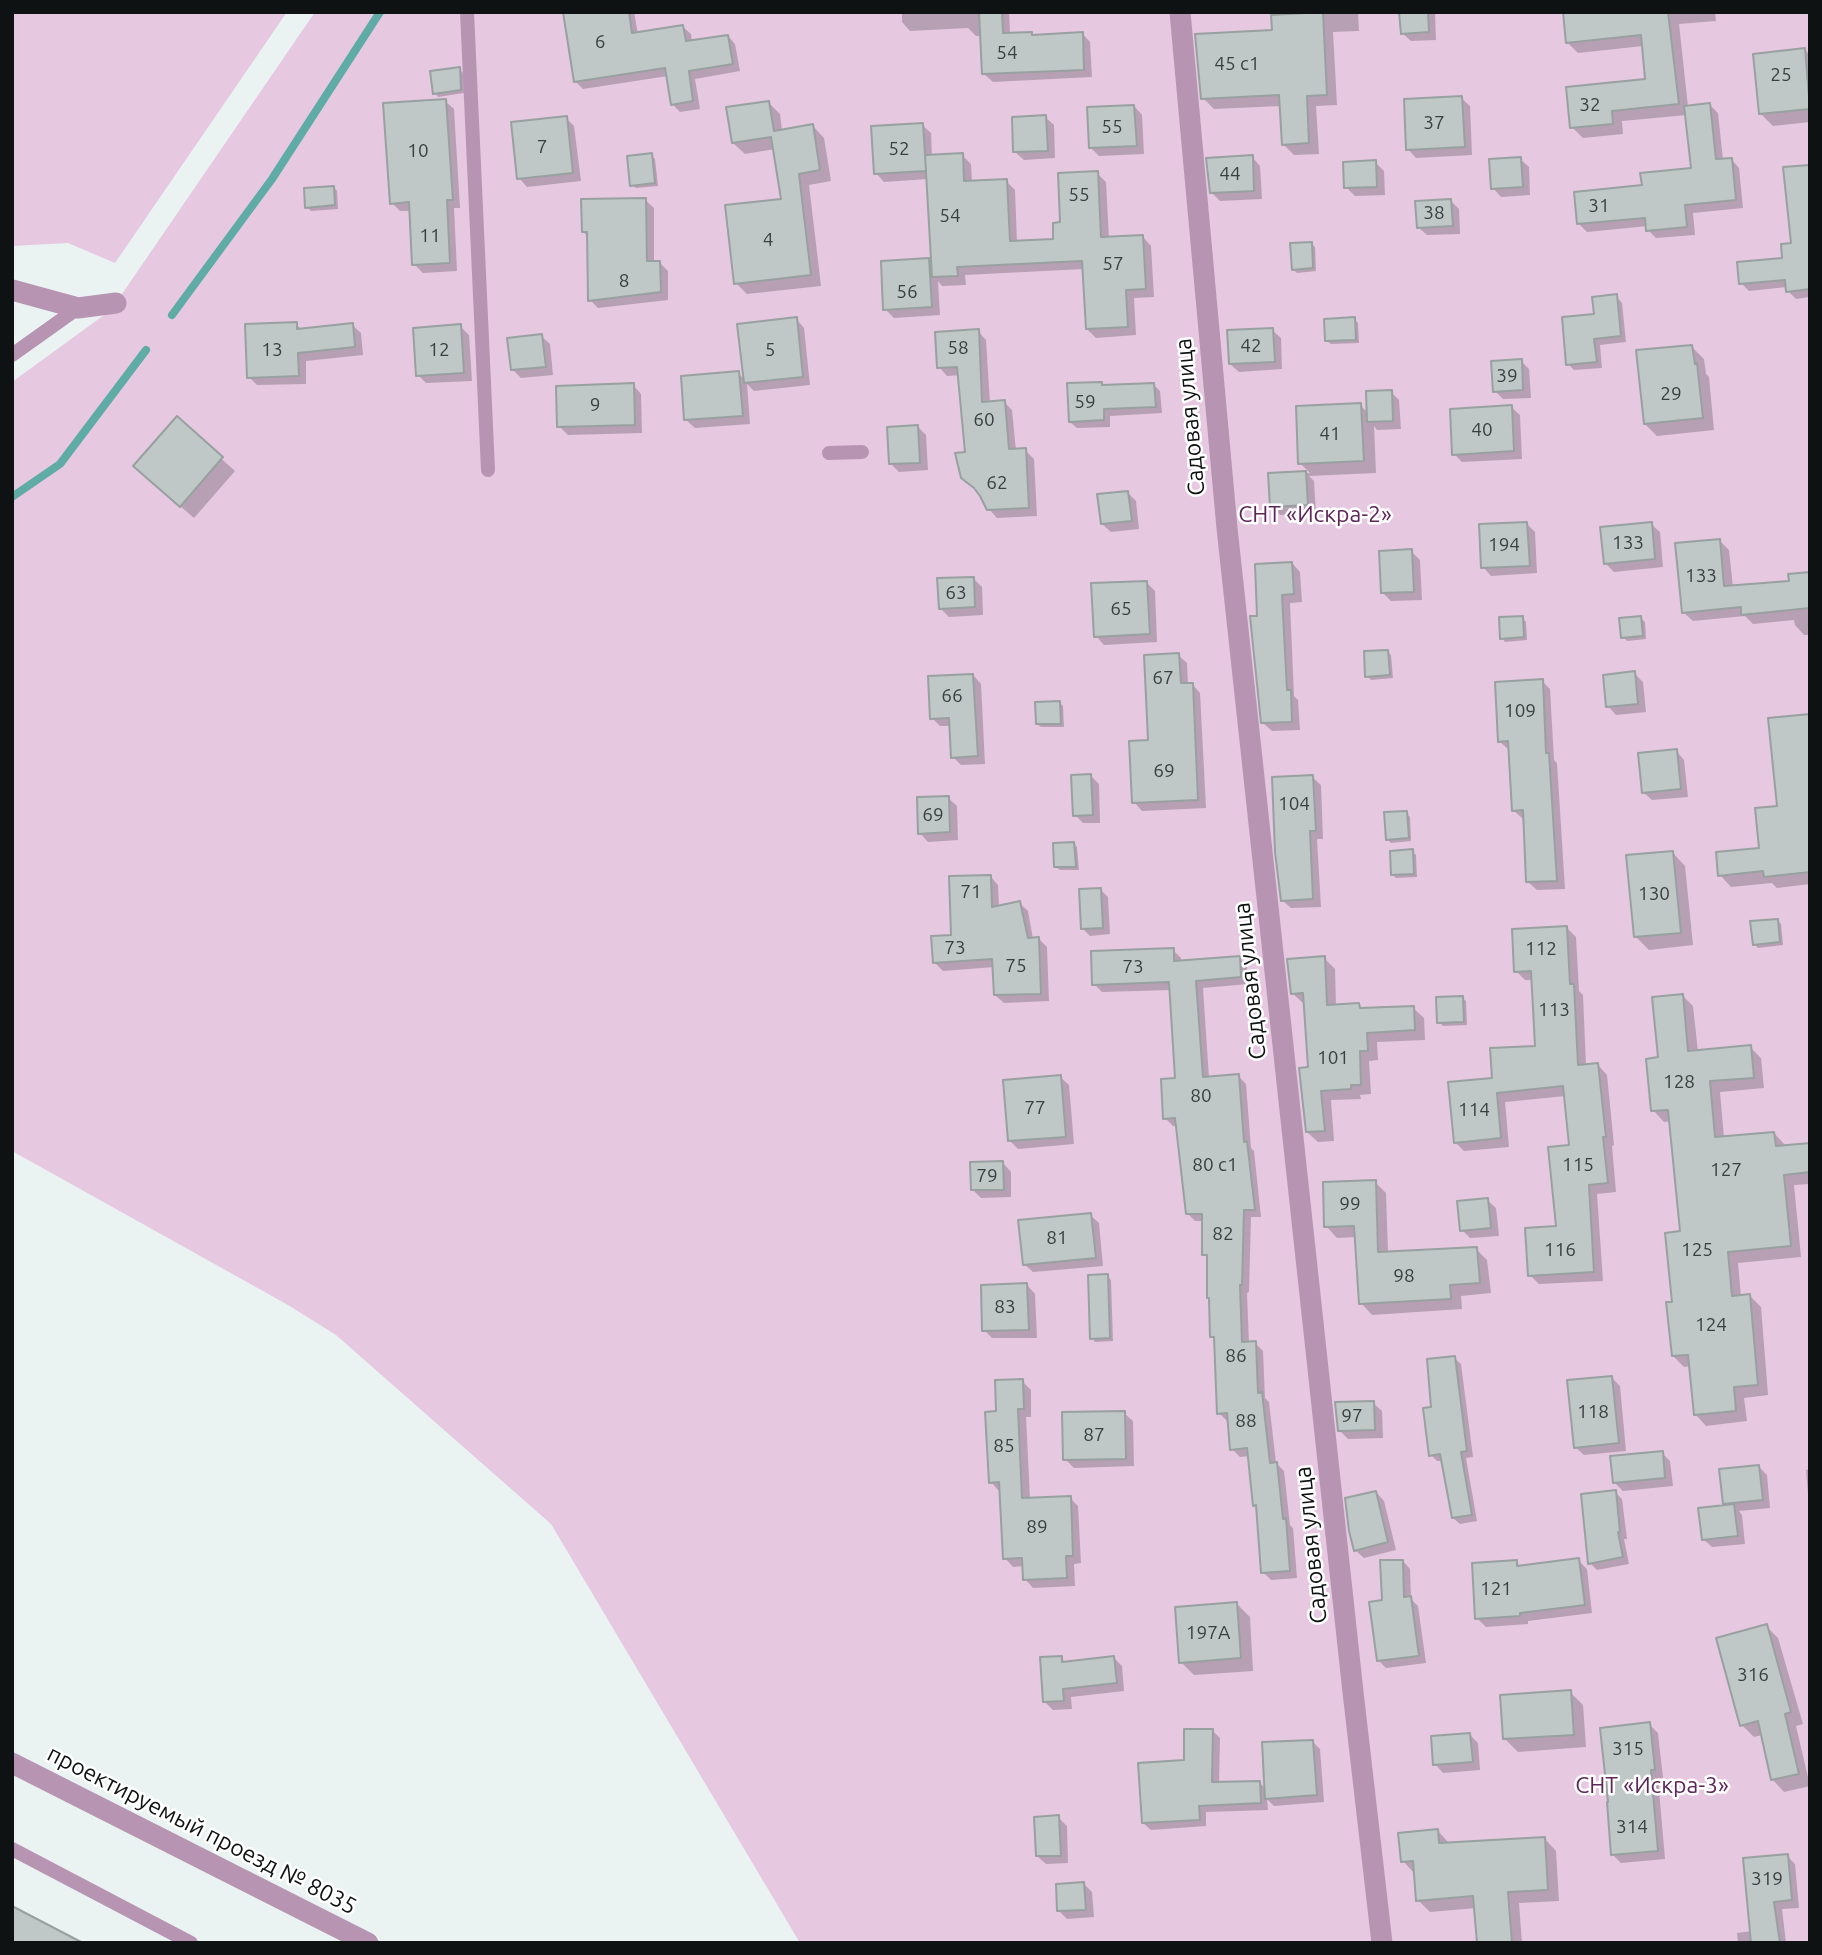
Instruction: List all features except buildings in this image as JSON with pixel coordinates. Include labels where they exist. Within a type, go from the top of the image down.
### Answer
[{"type":"street","name":"Садовая улица","points":[[1180,12],[1228,542],[1382,1943]]},
{"type":"street","points":[[12,290],[78,308],[116,303]]},
{"type":"street","name":"проектируемый проезд № 8035","points":[[12,1763],[359,1941]]},
{"type":"lane","points":[[467,12],[488,470]]},
{"type":"lane","points":[[12,355],[78,308]]},
{"type":"lane","points":[[829,453],[862,452]]},
{"type":"lane","points":[[12,1849],[191,1943]]},
{"type":"green space","points":[[12,12],[287,12],[115,263],[68,243],[12,246]]},
{"type":"green space","name":"СНТ «Искра-2»","points":[[315,12],[1810,12],[1810,1943],[800,1943],[551,1524],[336,1335],[288,1305],[12,1151],[12,382],[111,310]]},
{"type":"waterway","points":[[172,315],[272,179],[380,12]]},
{"type":"waterway","points":[[12,497],[60,464],[146,350]]},
{"type":"park label","name":"СНТ «Искра-3»","points":[[1652,1785]]}]
